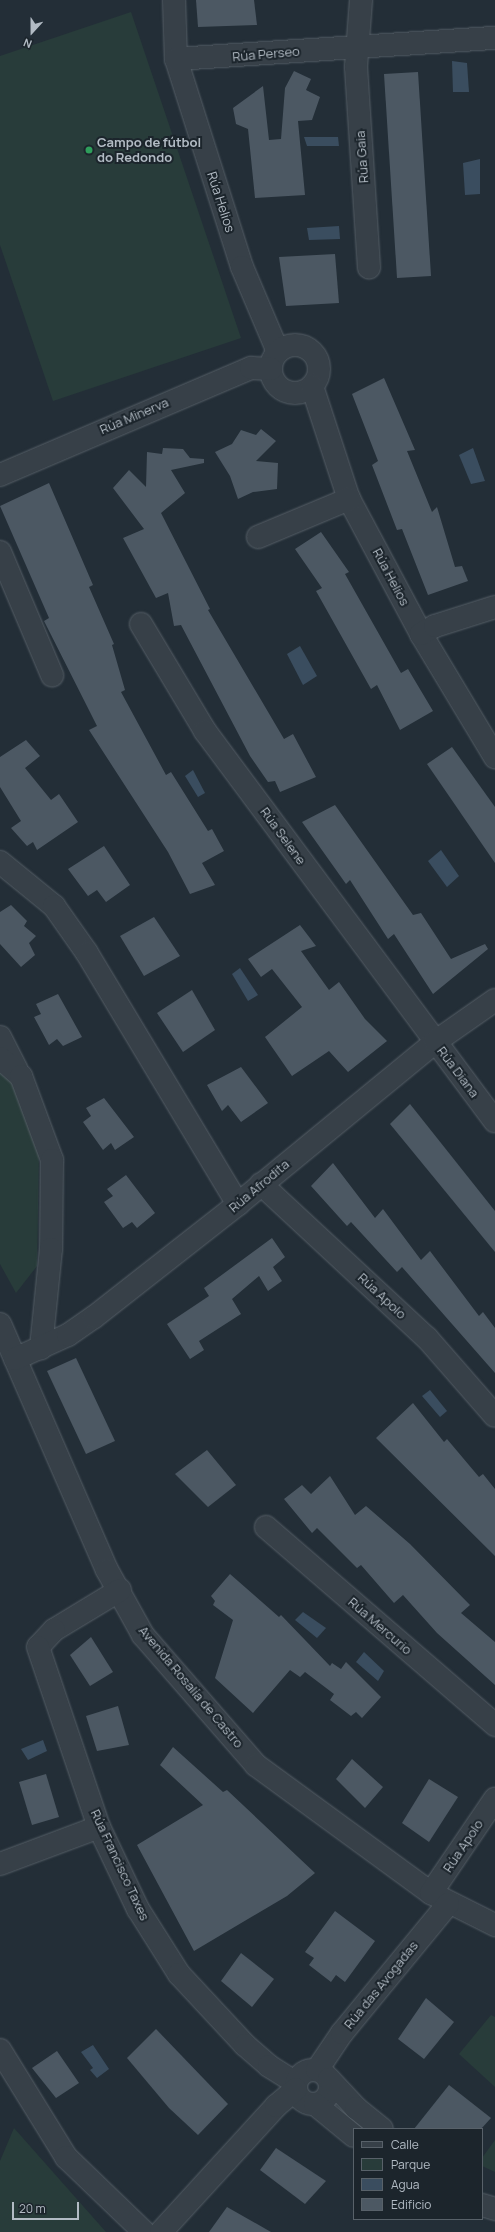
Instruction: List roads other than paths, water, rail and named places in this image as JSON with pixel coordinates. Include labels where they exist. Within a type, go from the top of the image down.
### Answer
[{"type":"street","name":"Rúa Helios","points":[[174,0],[176,59],[242,267],[274,360],[272,377],[285,391],[301,393],[312,386],[350,499],[421,634],[495,757]]},
{"type":"street","points":[[356,47],[360,0]]},
{"type":"street","name":"Rúa Perseo","points":[[176,59],[495,38]]},
{"type":"street","name":"Rúa Gaia","points":[[356,47],[369,268]]},
{"type":"street","points":[[274,360],[297,345],[312,352],[319,372],[312,386]]},
{"type":"street","name":"Rúa Minerva","points":[[0,475],[251,368],[274,360]]},
{"type":"street","points":[[258,537],[350,499]]},
{"type":"street","points":[[0,552],[52,675]]},
{"type":"street","points":[[421,634],[495,607]]},
{"type":"street","name":"Rúa Selene","points":[[141,624],[205,731],[435,1042]]},
{"type":"street","points":[[0,862],[54,906],[79,941],[238,1204]]},
{"type":"street","name":"Rúa Afrodita","points":[[15,1359],[68,1335],[94,1317],[238,1204],[435,1042],[495,1000]]},
{"type":"street","points":[[0,1037],[21,1076],[52,1160],[51,1249],[41,1348]]},
{"type":"street","name":"Rúa Diana","points":[[435,1042],[495,1121]]},
{"type":"street","points":[[0,1058],[21,1076]]},
{"type":"street","name":"Rúa Apolo","points":[[261,1184],[427,1338],[495,1416]]},
{"type":"street","name":"Avenida Rosalía de Castro","points":[[0,1324],[107,1570],[120,1590],[143,1635],[256,1765],[440,1898],[495,1926]]},
{"type":"street","name":"Rúa Mercurio","points":[[266,1527],[495,1725]]},
{"type":"street","name":"Rúa Francisco Taxes","points":[[120,1590],[54,1630],[38,1647],[99,1827],[138,1909],[179,1974],[245,2045],[269,2066],[296,2086]]},
{"type":"street","name":"Rúa Apolo","points":[[440,1898],[495,1799]]},
{"type":"street","points":[[0,1864],[99,1827]]},
{"type":"street","name":"Rúa das Avogadas","points":[[315,2104],[329,2094],[323,2074],[342,2033],[440,1898]]},
{"type":"street","points":[[0,2050],[66,2157],[144,2232]]},
{"type":"street","points":[[161,2232],[296,2086],[306,2071],[323,2074],[356,2108],[381,2128]]},
{"type":"street","points":[[296,2086],[304,2101],[315,2104],[353,2135]]},
{"type":"street","points":[[483,2205],[495,2209]]},
{"type":"water","points":[[452,61],[467,63],[469,92],[453,92]]},
{"type":"water","points":[[304,137],[338,137],[339,146],[307,146]]},
{"type":"water","points":[[480,159],[480,194],[465,195],[463,163]]},
{"type":"water","points":[[339,226],[340,239],[309,240],[307,228]]},
{"type":"water","points":[[473,448],[485,481],[471,484],[459,455]]},
{"type":"water","points":[[300,646],[317,676],[303,685],[287,654]]},
{"type":"water","points":[[193,770],[205,793],[198,797],[185,776]]},
{"type":"water","points":[[441,850],[459,876],[447,887],[428,861]]},
{"type":"water","points":[[240,968],[258,995],[248,1001],[232,974]]},
{"type":"water","points":[[430,1390],[447,1411],[440,1417],[422,1396]]},
{"type":"water","points":[[303,1612],[326,1628],[317,1638],[295,1620]]},
{"type":"water","points":[[364,1652],[384,1671],[378,1681],[356,1662]]},
{"type":"water","points":[[43,1740],[47,1751],[28,1760],[21,1749]]},
{"type":"water","points":[[93,2045],[109,2069],[97,2078],[90,2070],[93,2068],[81,2052]]},
{"type":"place","name":"Campo de fútbol do Redondo","points":[[89,150]]}]
